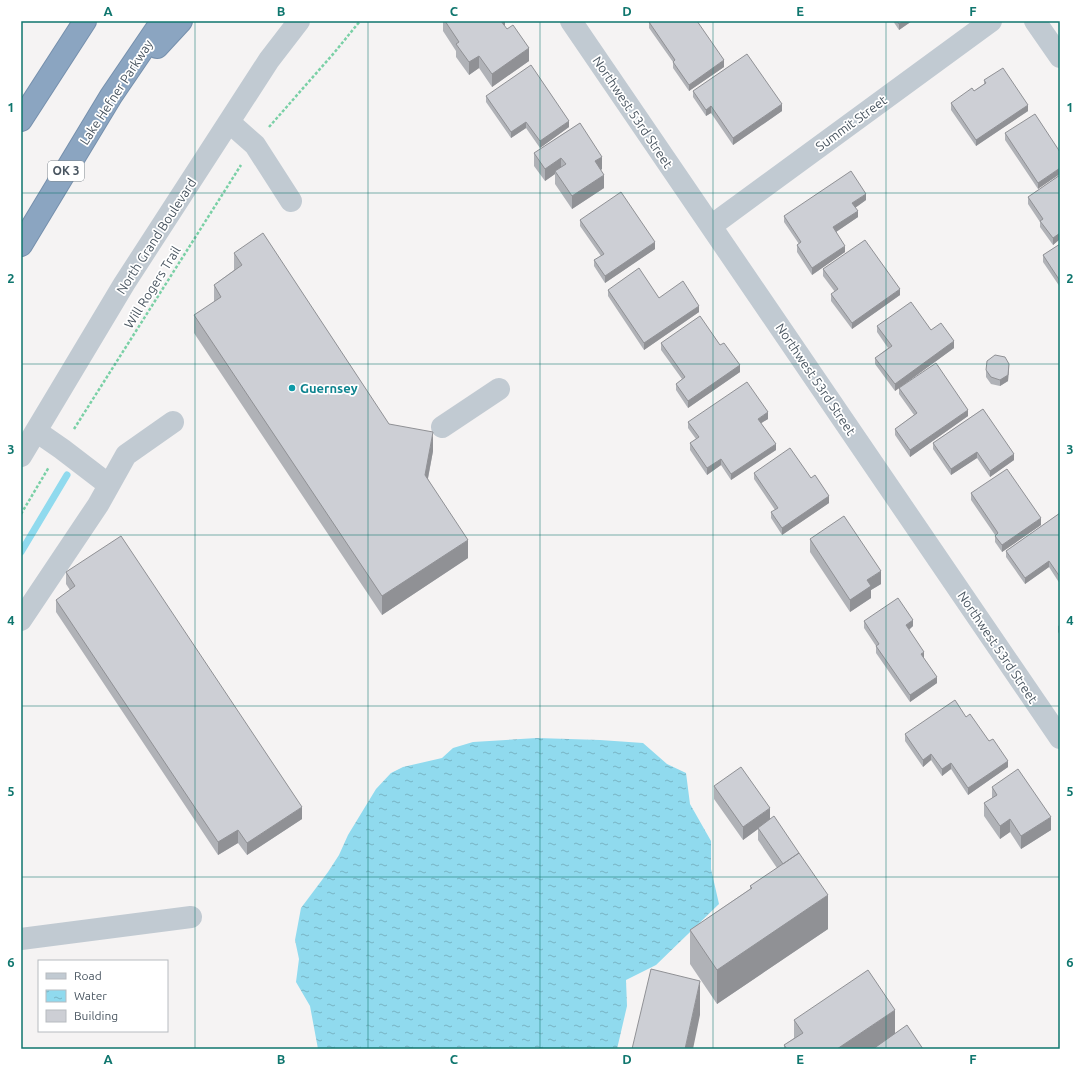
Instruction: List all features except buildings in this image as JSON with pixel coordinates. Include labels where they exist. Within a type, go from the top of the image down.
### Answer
[{"type":"highway","points":[[21,120],[85,21]]},
{"type":"highway","name":"Lake Hefner Parkway","points":[[21,245],[112,96],[162,21]]},
{"type":"highway","points":[[112,96],[181,21]]},
{"type":"street","name":"North Grand Boulevard","points":[[21,456],[124,284],[269,60],[300,21]]},
{"type":"street","name":"Northwest 53rd Street","points":[[571,21],[1060,738]]},
{"type":"street","name":"Summit Street","points":[[711,226],[991,21]]},
{"type":"street","points":[[1036,21],[1060,57]]},
{"type":"street","points":[[229,122],[255,146],[291,201]]},
{"type":"street","points":[[442,427],[499,390]]},
{"type":"street","points":[[21,620],[98,505],[126,455],[173,422]]},
{"type":"street","points":[[36,431],[109,485]]},
{"type":"street","points":[[21,939],[190,917]]},
{"type":"path","points":[[275,120],[360,21]]},
{"type":"path","name":"Will Rogers Trail","points":[[78,424],[244,161]]},
{"type":"path","points":[[21,514],[50,465]]},
{"type":"water","points":[[537,738],[643,743],[667,764],[686,773],[690,804],[711,841],[711,869],[719,904],[656,965],[626,980],[627,1006],[617,1049],[318,1049],[310,1006],[296,982],[299,959],[295,940],[301,908],[339,855],[348,835],[376,789],[391,773],[403,767],[442,758],[453,748],[473,742]]},
{"type":"waterway","points":[[21,552],[67,475]]},
{"type":"place","name":"Guernsey","points":[[292,388]]}]
